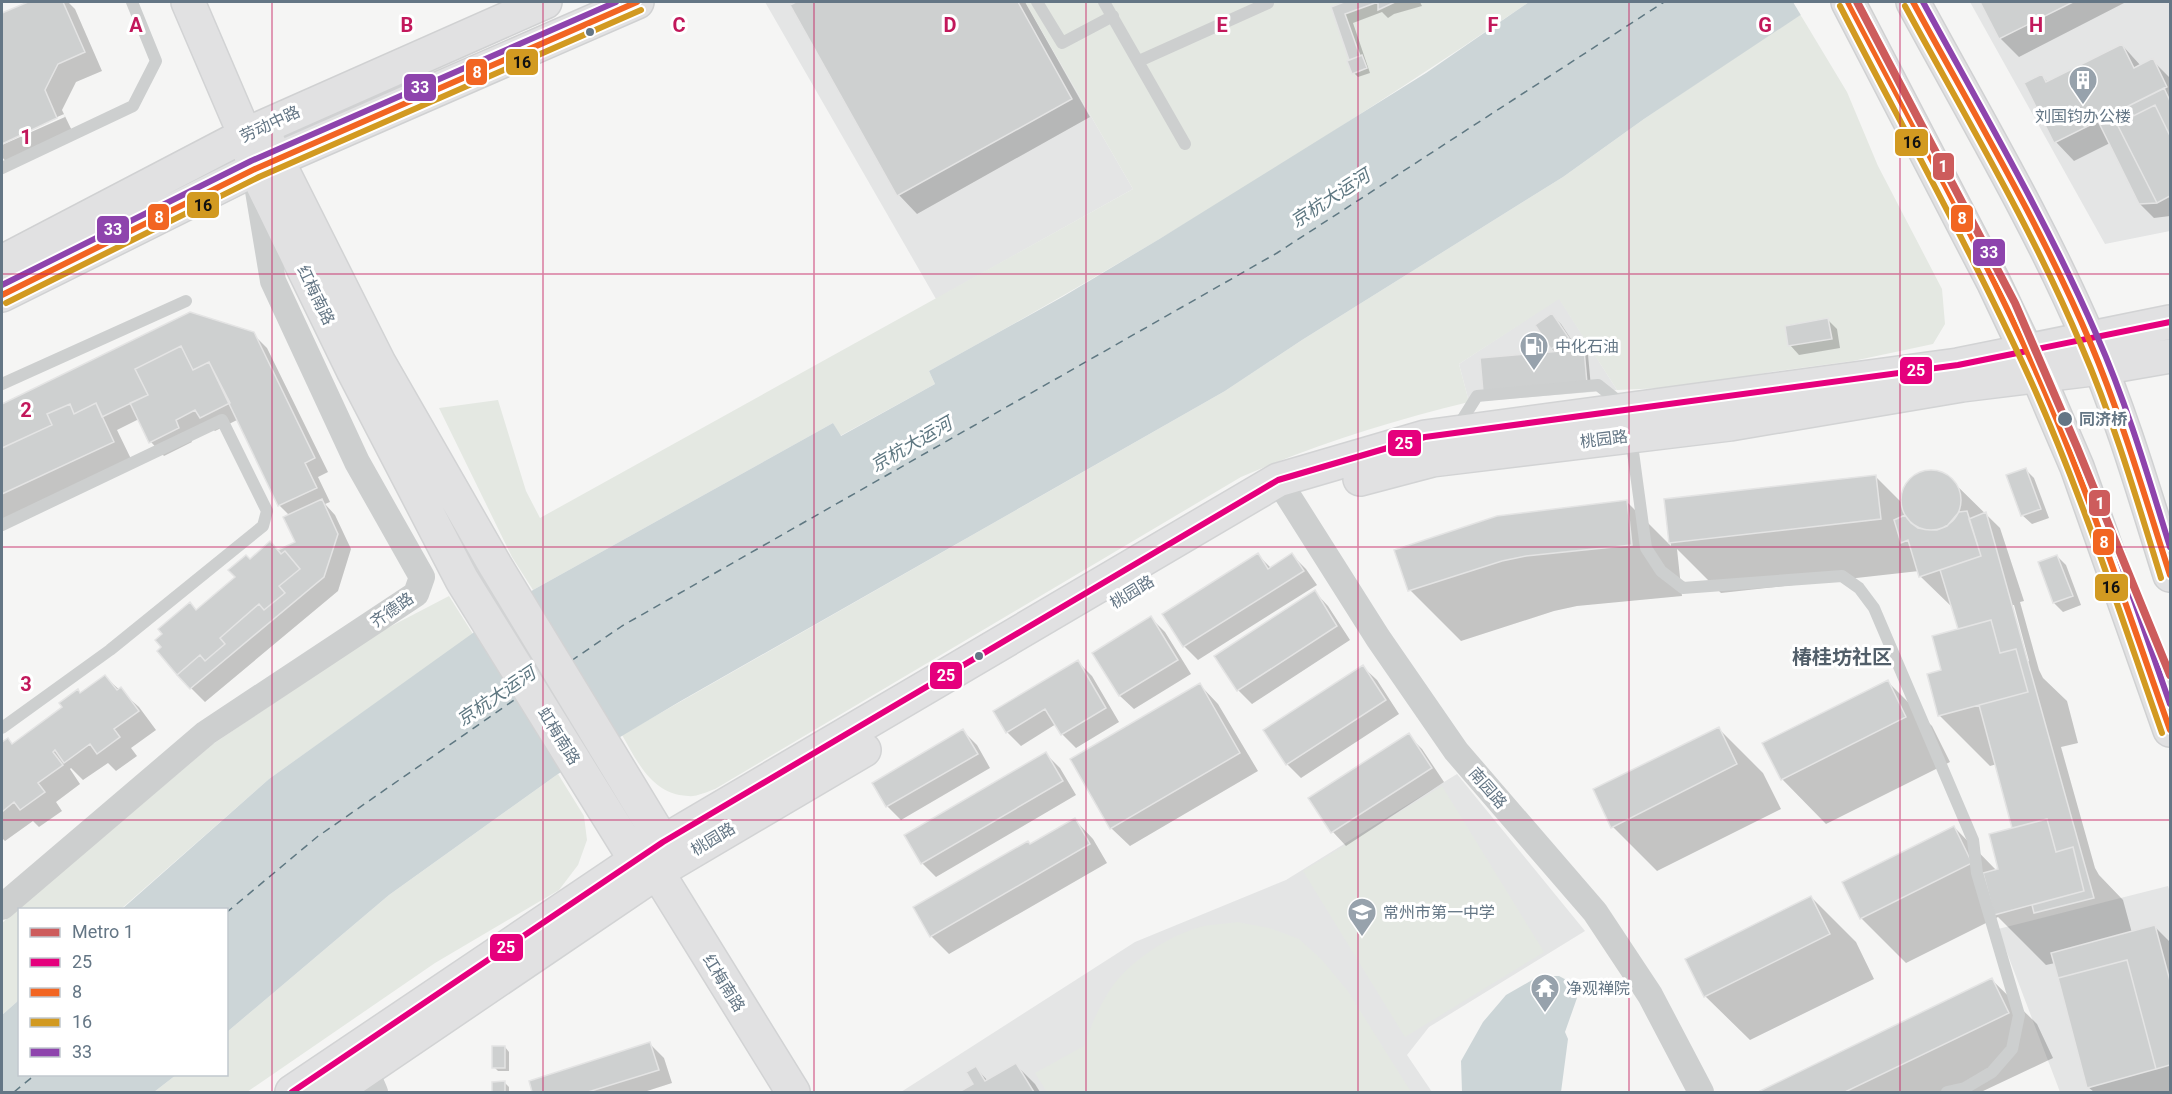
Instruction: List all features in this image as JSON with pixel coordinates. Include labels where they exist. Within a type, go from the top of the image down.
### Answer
[{"type":"main road","name":"红梅南路","points":[[188,2],[253,131]]},
{"type":"main road","name":"红梅南路","points":[[206,2],[266,165],[354,372],[462,580]]},
{"type":"main road","name":"劳动中路","points":[[2,262],[253,131],[545,2]]},
{"type":"main road","points":[[2,295],[266,165],[637,2]]},
{"type":"main road","points":[[1848,2],[1994,283],[2032,363],[2077,467],[2170,729]]},
{"type":"main road","points":[[1914,3],[2051,257],[2088,337],[2130,447],[2170,575]]},
{"type":"main road","name":"红梅南路","points":[[266,165],[495,565]]},
{"type":"main road","points":[[2032,363],[2088,337],[2170,322]]},
{"type":"main road","points":[[2032,363],[2101,368],[2170,356]]},
{"type":"main road","name":"桃园路","points":[[1283,489],[1630,423],[1958,365],[2032,363]]},
{"type":"main road","name":"桃园路","points":[[333,1092],[371,1082],[652,858],[1283,489],[1425,437],[1630,423]]},
{"type":"main road","name":"虹梅南路","points":[[495,565],[645,812]]},
{"type":"main road","name":"虹梅南路","points":[[462,580],[618,831]]},
{"type":"main road","name":"红梅南路","points":[[645,812],[652,858]]},
{"type":"main road","name":"红梅南路","points":[[618,831],[652,858],[793,1092]]},
{"type":"main road","points":[[292,1092],[652,858]]},
{"type":"street","name":"齐德路","points":[[5,897],[206,733],[416,594],[422,577],[357,462],[273,281],[266,165]]},
{"type":"street","name":"南园路","points":[[1283,489],[1378,638],[1456,751],[1596,912],[1650,995],[1701,1092]]},
{"type":"lane","points":[[2,168],[133,106],[156,61],[132,2]]},
{"type":"lane","points":[[1038,2],[1062,44],[1113,16]]},
{"type":"lane","points":[[1104,2],[1185,144]]},
{"type":"lane","points":[[1138,61],[1268,3]]},
{"type":"lane","points":[[2,384],[186,301]]},
{"type":"lane","points":[[2,525],[222,420],[267,511],[263,526],[110,650],[2,728]]},
{"type":"lane","points":[[1630,423],[1647,548],[1661,571],[1683,588],[1842,576],[1860,588],[1875,608],[1973,840],[1977,873],[2019,1015],[2012,1049],[1992,1072],[1965,1088],[1947,1092]]},
{"type":"shaded area","points":[[765,2],[1025,2],[1133,189],[936,299]]},
{"type":"shaded area","points":[[1025,2],[1529,2],[1382,100],[1234,194],[929,371],[935,384],[840,436],[833,423],[533,590],[512,557],[439,408],[498,400],[526,491],[540,518],[1133,189]]},
{"type":"shaded area","points":[[1970,2],[2170,2],[2170,231],[2105,244]]},
{"type":"shaded area","points":[[1800,14],[1847,92],[1878,166],[1942,289],[1945,324],[1933,344],[1853,361],[1686,387],[1617,390],[1559,299],[1459,364],[1469,402],[1353,435],[1296,454],[1241,477],[715,789],[694,796],[675,794],[656,783],[640,766],[622,735],[1225,391],[1302,340],[1563,177],[1644,119]]},
{"type":"shaded area","points":[[1559,298],[1617,390],[1469,402],[1459,364]]},
{"type":"shaded area","points":[[449,596],[473,634],[269,779],[122,908],[20,908],[213,744],[378,633]]},
{"type":"shaded area","points":[[558,774],[584,816],[587,840],[578,865],[559,890],[435,963],[247,1092],[154,1092],[175,1076],[228,1076],[228,1031],[389,895]]},
{"type":"shaded area","name":"常州市第一中学","points":[[1457,774],[1585,931],[1429,1027],[1407,1055],[1432,1092],[901,1092],[1135,942],[1286,880]]},
{"type":"shaded area","points":[[1442,786],[1544,952],[1405,1037],[1303,871]]},
{"type":"shaded area","points":[[2168,886],[2170,892],[2170,1092],[2060,1092],[1998,929]]},
{"type":"shaded area","points":[[18,909],[18,1001],[2,1015],[2,923]]},
{"type":"shaded area","points":[[1237,922],[1269,928],[1299,939],[1322,960],[1347,990],[1411,1092],[1047,1092],[1035,1073],[1084,1046],[1092,1024],[1110,990],[1138,960],[1188,931],[1205,926]]},
{"type":"water","name":"京杭大运河","points":[[1529,2],[1820,2],[1644,119],[1563,177],[1302,340],[1225,391],[679,702],[558,774],[389,895],[228,1031],[228,908],[123,908],[269,779],[533,590],[833,423],[841,436],[935,384],[929,371],[1064,296],[1161,238],[1426,73]]},
{"type":"water","points":[[1539,976],[1559,976],[1574,984],[1577,998],[1565,1032],[1568,1039],[1561,1092],[1462,1092],[1461,1061],[1483,1022],[1506,995]]},
{"type":"water","points":[[18,1001],[18,1076],[175,1076],[154,1092],[2,1092],[2,1015]]},
{"type":"pier","points":[[1793,2],[1823,2],[1802,17]]},
{"type":"building","points":[[28,2],[63,2],[85,52],[58,64],[45,90],[57,118],[2,144],[2,13]]},
{"type":"building","points":[[796,2],[1018,2],[1072,99],[897,196],[790,5]]},
{"type":"building","points":[[1344,2],[1378,2],[1345,14],[1360,56],[1349,60],[1331,7]]},
{"type":"building","points":[[1378,2],[1395,2],[1378,10]]},
{"type":"building","points":[[1980,2],[2073,2],[1999,39]]},
{"type":"building","name":"刘国钧办公楼","points":[[2122,44],[2134,68],[2153,58],[2167,87],[2054,143],[2024,83],[2042,74],[2046,82]]},
{"type":"building","points":[[1362,55],[1367,68],[1352,74],[1347,61]]},
{"type":"building","points":[[2164,88],[2170,101],[2170,136],[2155,105],[2117,124],[2157,203],[2139,204],[2098,121]]},
{"type":"building","points":[[2155,105],[2170,136],[2170,196],[2157,203],[2117,124]]},
{"type":"building","points":[[190,312],[254,332],[315,458],[305,463],[317,488],[278,506],[209,362],[193,370],[181,346],[135,369],[148,395],[102,417],[96,403],[74,414],[70,404],[47,414],[52,425],[2,448],[2,404]]},
{"type":"building","points":[[1552,313],[1569,338],[1551,349],[1535,325]]},
{"type":"building","points":[[1828,318],[1832,339],[1788,346],[1785,326]]},
{"type":"building","points":[[181,346],[193,370],[209,362],[230,403],[200,418],[195,410],[176,420],[179,428],[149,443],[130,403],[148,395],[135,369]]},
{"type":"building","name":"中化石油","points":[[1584,349],[1587,383],[1483,392],[1480,358]]},
{"type":"building","points":[[96,403],[114,442],[2,494],[2,448],[52,425],[47,414],[70,404],[74,414]]},
{"type":"building","points":[[2026,468],[2041,509],[2021,516],[2006,475]]},
{"type":"building","points":[[1931,470],[1948,475],[1956,483],[1961,500],[1956,517],[1948,525],[1931,530],[1914,525],[1906,517],[1901,500],[1906,483],[1914,475]]},
{"type":"building","points":[[1876,475],[1881,519],[1669,543],[1664,499]]},
{"type":"building","points":[[322,499],[338,534],[324,577],[190,689],[177,675],[200,655],[205,661],[225,644],[220,638],[259,604],[264,610],[285,593],[279,586],[300,569],[285,551],[281,554],[278,550],[295,542],[283,517]]},
{"type":"building","points":[[1627,500],[1632,545],[1526,556],[1502,561],[1408,591],[1394,550],[1497,516]]},
{"type":"building","points":[[1967,511],[1981,556],[1919,577],[1908,540],[1901,543],[1894,520],[1905,515],[1918,528],[1937,530],[1947,526],[1959,512]]},
{"type":"building","points":[[1986,512],[2094,898],[2034,913],[2032,905],[2084,891],[2073,847],[2056,852],[2047,819],[2012,828],[1979,705],[2028,692],[2016,649],[2000,653],[1991,620],[1958,629],[1940,570],[1981,556],[1969,519]]},
{"type":"building","points":[[270,541],[281,554],[285,551],[300,569],[279,586],[285,593],[264,610],[259,604],[220,638],[225,644],[205,661],[200,655],[177,675],[157,651],[161,647],[155,640],[162,634],[158,629],[190,602],[196,610],[235,577],[228,570],[246,555],[250,559]]},
{"type":"building","points":[[1258,553],[1268,569],[1292,553],[1304,571],[1183,647],[1162,614]]},
{"type":"building","points":[[2057,555],[2073,596],[2053,603],[2038,562]]},
{"type":"building","points":[[1315,590],[1337,626],[1237,691],[1214,656]]},
{"type":"building","points":[[1151,616],[1178,660],[1119,696],[1092,653]]},
{"type":"building","points":[[1991,620],[2000,653],[2016,649],[2028,692],[1938,716],[1927,674],[1941,670],[1932,636]]},
{"type":"building","points":[[1078,660],[1106,708],[1061,735],[1045,709],[1006,733],[993,711]]},
{"type":"building","points":[[1363,665],[1386,700],[1286,765],[1263,730]]},
{"type":"building","points":[[105,675],[117,690],[121,687],[139,711],[114,729],[120,737],[97,754],[90,744],[64,763],[55,750],[53,752],[63,765],[38,783],[45,792],[20,810],[14,802],[2,812],[2,742],[8,738],[12,744],[62,707],[59,703],[78,689],[80,693]]},
{"type":"building","points":[[1888,680],[1906,717],[1781,780],[1762,743]]},
{"type":"building","points":[[1200,683],[1240,753],[1110,829],[1070,759]]},
{"type":"building","points":[[1719,727],[1737,764],[1611,828],[1593,789]]},
{"type":"building","points":[[963,729],[978,754],[886,807],[872,783]]},
{"type":"building","points":[[1409,733],[1432,768],[1331,833],[1308,798]]},
{"type":"building","points":[[1046,752],[1063,781],[921,864],[904,835]]},
{"type":"building","points":[[1075,818],[1090,844],[930,937],[913,907],[1028,841],[1030,844]]},
{"type":"building","points":[[2047,819],[2056,852],[2073,847],[2084,891],[1994,915],[1983,873],[1998,869],[1989,834]]},
{"type":"building","points":[[1954,826],[1972,863],[1860,919],[1842,882]]},
{"type":"building","points":[[1811,896],[1830,934],[1704,997],[1685,959]]},
{"type":"building","points":[[2155,925],[2170,981],[2170,1065],[2156,1069],[2127,960],[2058,978],[2051,953]]},
{"type":"building","points":[[2127,960],[2156,1069],[2087,1088],[2058,978]]},
{"type":"building","points":[[1992,978],[2009,1013],[1845,1092],[1760,1091]]},
{"type":"building","points":[[650,1042],[659,1070],[588,1092],[532,1092],[529,1081]]},
{"type":"building","points":[[492,1046],[505,1046],[505,1068],[492,1068]]},
{"type":"building","points":[[1016,1063],[1034,1092],[959,1092],[973,1084],[966,1072],[976,1066],[985,1081]]},
{"type":"building","points":[[505,1081],[505,1092],[492,1092],[492,1082]]},
{"type":"ferry route","points":[[571,661],[622,626],[1277,253],[1664,2]]},
{"type":"ferry route","points":[[228,911],[317,837],[517,698]]},
{"type":"ferry route","points":[[14,1092],[34,1076]]},
{"type":"metro line","name":"1","points":[[1857,2],[2015,303],[2077,447],[2170,675]]},
{"type":"transit line","name":"33","points":[[2,285],[251,161],[616,2]]},
{"type":"transit line","name":"8","points":[[2,295],[255,169],[637,2]]},
{"type":"transit line","name":"8","points":[[1848,2],[1971,235],[2039,378],[2091,508],[2170,730]]},
{"type":"transit line","name":"33","points":[[1858,2],[1979,233],[2047,373],[2097,496],[2170,704]]},
{"type":"transit line","name":"8","points":[[1913,2],[2006,170],[2071,298],[2090,342],[2133,458],[2170,575]]},
{"type":"transit line","name":"33","points":[[1923,2],[2014,167],[2078,293],[2118,388],[2170,547]]},
{"type":"transit line","name":"16","points":[[1840,6],[1961,238],[2030,379],[2084,510],[2162,733]]},
{"type":"transit line","name":"16","points":[[1905,6],[1998,174],[2062,301],[2093,374],[2114,432],[2161,578]]},
{"type":"transit line","name":"16","points":[[6,303],[259,177],[641,10]]},
{"type":"transit line","name":"25","points":[[292,1092],[663,842],[1278,480],[1425,437],[1958,365],[2170,322]]},
{"type":"place","name":"刘国钧办公楼","points":[[2083,106]]},
{"type":"place","name":"中化石油","points":[[1534,372]]},
{"type":"place","name":"同济桥","points":[[2065,419]]},
{"type":"place","name":"常州市第一中学","points":[[1362,938]]},
{"type":"place","name":"净观禅院","points":[[1545,1014]]},
{"type":"district","name":"椿桂坊社区","points":[[1842,657]]}]
